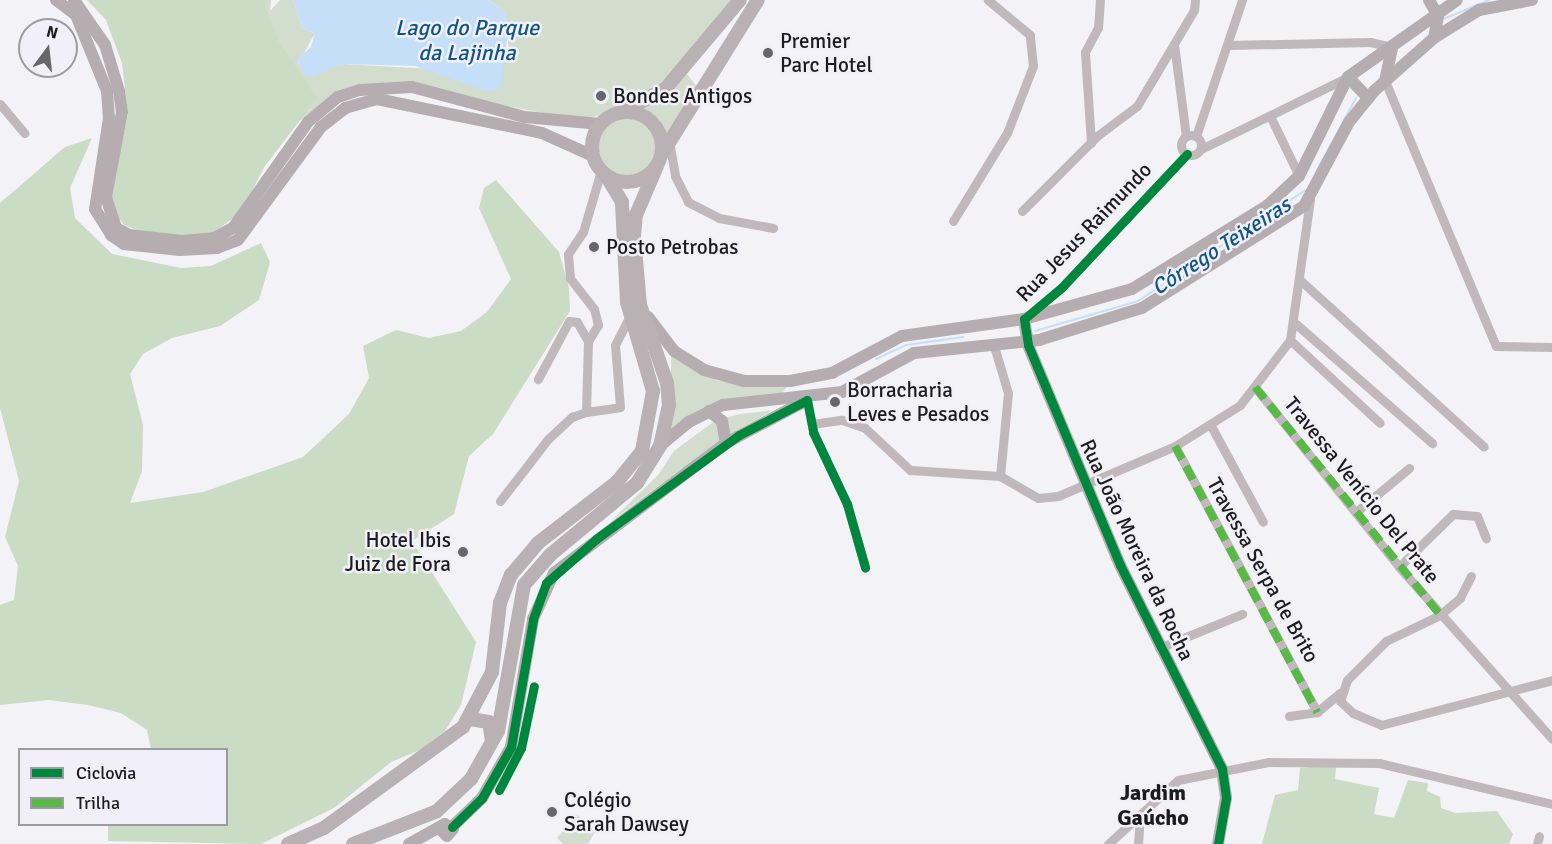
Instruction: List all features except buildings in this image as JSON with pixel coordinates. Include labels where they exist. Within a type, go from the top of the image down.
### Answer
[{"type":"main road","points":[[56,0],[76,15],[107,91],[109,118],[95,209],[111,235],[124,244],[180,250],[217,248],[238,240],[321,127],[345,108],[377,99],[542,133],[593,156],[619,190],[625,214],[624,273],[635,310],[653,391],[642,451],[617,482],[538,543],[511,575],[500,603],[492,672],[470,719],[441,747],[324,828],[307,844]]},
{"type":"main road","points":[[74,0],[105,45],[119,91],[122,112],[106,197],[116,228],[129,235],[182,241],[214,238],[232,228],[308,122],[338,97],[360,90],[412,87],[525,117],[600,124],[664,89],[685,68],[740,0]]},
{"type":"main road","points":[[353,844],[437,811],[471,779],[491,745],[504,705],[524,585],[550,555],[637,483],[660,446],[669,405],[667,383],[635,310],[636,215],[663,154],[700,87],[758,0]]},
{"type":"main road","points":[[635,310],[692,364],[720,376],[760,382],[821,377],[902,336],[1024,319],[1132,289],[1239,225],[1299,176],[1348,77],[1392,47],[1432,6],[1457,0]]},
{"type":"main road","points":[[431,844],[495,780],[511,747],[533,619],[546,583],[596,539],[726,443],[807,400],[852,388],[914,353],[1028,341],[1142,308],[1281,224],[1310,195],[1368,98],[1434,38],[1479,10],[1532,0]]},
{"type":"main road","points":[[1432,6],[1434,38]]},
{"type":"main road","points":[[1385,81],[1392,47]]},
{"type":"main road","points":[[685,68],[700,87]]},
{"type":"main road","points":[[1348,77],[1368,98]]},
{"type":"main road","points":[[620,112],[652,122],[663,154]]},
{"type":"main road","points":[[593,156],[600,124]]},
{"type":"main road","points":[[604,173],[634,182],[663,154]]},
{"type":"main road","name":"Rua Jesus Raimundo","points":[[1024,319],[1028,341]]},
{"type":"main road","points":[[988,325],[994,345]]},
{"type":"main road","name":"Rua João Moreira da Rocha","points":[[1028,341],[1084,481],[1159,648],[1222,769]]},
{"type":"main road","points":[[779,413],[785,400],[796,386],[834,377],[856,360]]},
{"type":"main road","points":[[660,446],[709,411],[785,400],[807,400]]},
{"type":"main road","points":[[709,411],[722,421],[726,443]]},
{"type":"main road","points":[[470,719],[491,724],[491,745]]},
{"type":"main road","points":[[1218,844],[1226,798],[1222,769]]},
{"type":"main road","points":[[437,811],[445,829]]},
{"type":"main road","points":[[288,844],[324,828]]},
{"type":"main road","points":[[409,844],[445,829]]},
{"type":"street","points":[[953,221],[1006,132],[1033,66],[1030,36],[988,0]]},
{"type":"street","points":[[1091,143],[1085,52],[1098,28],[1100,0]]},
{"type":"street","points":[[1022,211],[1091,143],[1137,106],[1195,0]]},
{"type":"street","points":[[1242,0],[1228,45],[1191,136],[1181,144],[1187,154],[1348,77]]},
{"type":"street","points":[[1174,42],[1191,136],[1201,149]]},
{"type":"street","points":[[1228,45],[1370,42],[1392,47]]},
{"type":"street","points":[[1385,81],[1496,346],[1552,347]]},
{"type":"street","points":[[0,104],[24,133]]},
{"type":"street","points":[[1270,116],[1299,176]]},
{"type":"street","points":[[663,154],[688,202],[719,219],[773,228]]},
{"type":"street","name":"Rua Jesus Raimundo","points":[[1024,319],[1061,288],[1187,154]]},
{"type":"street","points":[[586,412],[588,341],[598,325],[594,309],[570,278],[568,254],[583,232],[604,173]]},
{"type":"street","points":[[813,424],[842,420],[866,428],[910,470],[1000,476],[1038,498],[1058,496],[1084,481],[1175,446],[1210,424],[1255,387],[1290,340],[1296,324],[1310,195]]},
{"type":"street","points":[[1300,280],[1484,447]]},
{"type":"street","points":[[500,501],[548,439],[572,417],[586,412],[620,407],[615,345],[635,310]]},
{"type":"street","points":[[538,379],[569,321],[577,322],[588,341]]},
{"type":"street","points":[[1296,324],[1432,443]]},
{"type":"street","points":[[1290,340],[1380,423]]},
{"type":"street","points":[[994,345],[1008,393],[1000,476]]},
{"type":"street","name":"Travessa Venício Del Prate","points":[[1255,387],[1399,567],[1552,739]]},
{"type":"street","points":[[807,400],[813,424],[847,504],[865,567]]},
{"type":"street","points":[[1210,424],[1263,522]]},
{"type":"street","name":"Travessa Serpa de Brito","points":[[1175,446],[1317,712]]},
{"type":"street","points":[[1356,512],[1409,468]]},
{"type":"street","points":[[1399,567],[1452,514],[1477,516],[1486,538]]},
{"type":"street","points":[[1289,716],[1317,712],[1340,697],[1386,641],[1440,615],[1460,598],[1471,576]]},
{"type":"street","points":[[1159,648],[1242,614]]},
{"type":"street","points":[[1340,697],[1353,714],[1381,724],[1509,688],[1552,680]]},
{"type":"street","points":[[1108,844],[1178,780],[1222,769],[1269,762],[1379,763],[1552,804]]},
{"type":"street","points":[[1138,844],[1140,816]]},
{"type":"green space","points":[[87,0],[263,0],[279,42],[317,98],[265,166],[241,212],[213,233],[181,238],[147,234],[124,225],[116,214],[110,197],[128,114],[122,63],[106,20]]},
{"type":"green space","points":[[211,0],[271,0],[270,11],[280,0],[293,0],[302,29],[315,33],[298,64],[317,74],[343,64],[432,69],[509,52],[505,12],[489,0],[735,0],[654,90],[612,113],[578,120],[387,82],[333,94],[301,120],[255,83]]},
{"type":"green space","points":[[684,70],[698,88],[663,151],[652,122],[628,110]]},
{"type":"green space","points":[[621,115],[633,115],[650,124],[657,135],[659,147],[657,159],[650,170],[633,179],[621,179],[609,174],[600,165],[595,153],[595,141],[600,129],[609,120]]},
{"type":"green space","points":[[92,138],[70,188],[75,218],[112,254],[181,268],[211,266],[261,243],[270,262],[259,300],[220,326],[172,338],[143,354],[130,374],[143,425],[142,471],[130,503],[203,492],[303,457],[349,414],[369,378],[363,346],[396,330],[429,338],[461,331],[487,312],[511,279],[479,208],[484,188],[496,180],[559,252],[569,288],[570,311],[493,434],[469,456],[454,514],[412,541],[476,642],[461,705],[445,731],[420,750],[391,762],[334,808],[261,844],[108,841],[108,826],[228,826],[228,748],[151,748],[147,730],[121,713],[88,705],[49,700],[0,705],[0,605],[14,600],[18,566],[5,537],[19,481],[0,408],[0,203],[65,147]]},
{"type":"green space","points":[[671,354],[718,381],[788,386],[782,393],[750,397],[671,430]]},
{"type":"green space","points":[[773,410],[731,434],[723,418],[741,414]]},
{"type":"green space","points":[[716,420],[720,441],[611,521],[658,475],[674,451]]},
{"type":"green space","points":[[1336,767],[1335,779],[1379,788],[1374,814],[1394,818],[1408,780],[1428,783],[1427,791],[1440,797],[1441,808],[1455,813],[1497,811],[1513,834],[1509,844],[1262,844],[1275,795],[1298,790],[1300,768]]},
{"type":"green space","points":[[577,815],[596,830],[588,844],[563,844],[557,838]]},
{"type":"water","name":"Lago do Parque da Lajinha","points":[[293,0],[489,0],[505,12],[509,26],[500,88],[489,92],[415,66],[343,64],[313,77],[303,75],[297,59],[311,47],[315,33],[302,29]]},
{"type":"waterway","name":"Córrego Teixeiras","points":[[1441,20],[1489,0]]},
{"type":"waterway","name":"Córrego Teixeiras","points":[[1316,172],[1356,98]]},
{"type":"waterway","name":"Córrego Teixeiras","points":[[1035,331],[1138,301],[1306,190]]},
{"type":"waterway","name":"Córrego Teixeiras","points":[[876,359],[906,345],[963,337]]},
{"type":"marked path","points":[[1255,387],[1440,615]]},
{"type":"marked path","points":[[1175,446],[1317,712]]},
{"type":"cycle path","points":[[1187,154],[1061,288],[1024,319],[1028,345],[1120,565],[1222,769],[1226,798],[1218,844]]},
{"type":"cycle path","points":[[452,827],[482,798],[511,747],[533,619],[546,583],[596,539],[739,435],[807,400],[813,432],[847,504],[865,567]]},
{"type":"cycle path","points":[[499,790],[521,748],[534,686]]},
{"type":"place","name":"Premier Parc Hotel","points":[[768,53]]},
{"type":"place","name":"Bondes Antigos","points":[[601,96]]},
{"type":"place","name":"Posto Petrobas","points":[[594,247]]},
{"type":"place","name":"Borracharia Leves e Pesados","points":[[835,402]]},
{"type":"place","name":"Hotel Ibis Juiz de Fora","points":[[463,552]]},
{"type":"place","name":"Colégio Sarah Dawsey","points":[[552,812]]},
{"type":"district","name":"Jardim Gaúcho","points":[[1153,804]]}]
